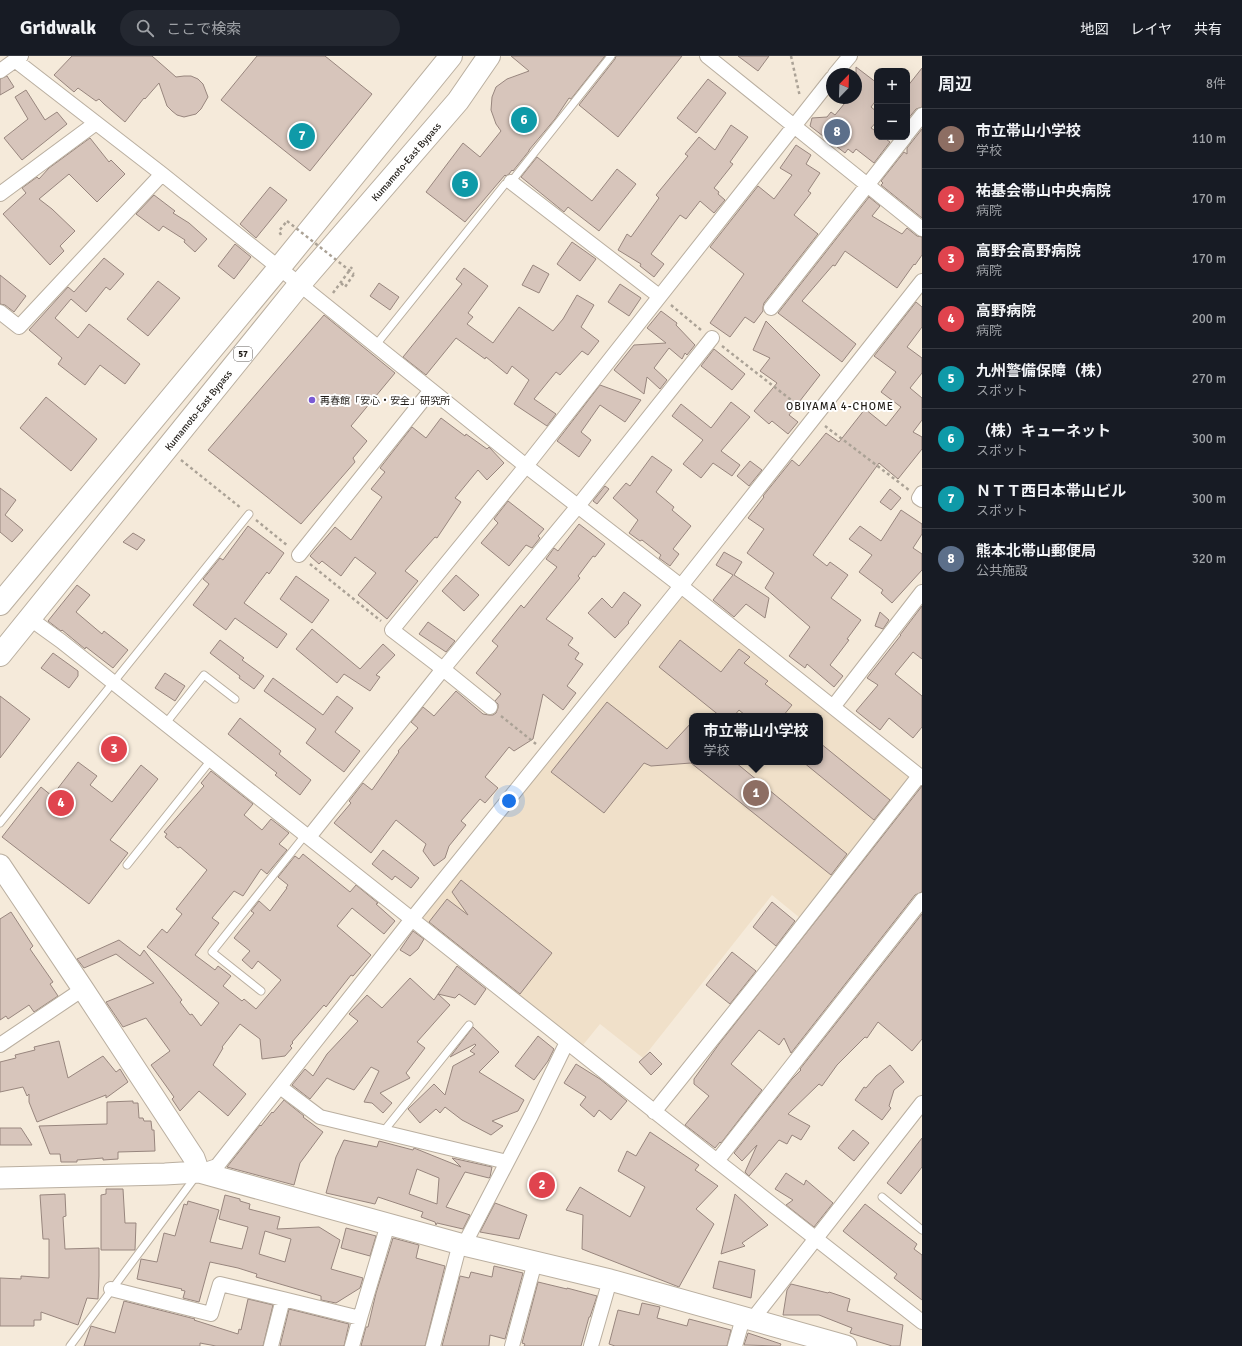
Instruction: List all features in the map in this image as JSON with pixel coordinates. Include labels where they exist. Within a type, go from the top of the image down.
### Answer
[{"type":"highway","points":[[2,597],[279,268],[451,56]]},
{"type":"highway","name":"Kumamoto-East Bypass","points":[[0,655],[299,285],[458,101],[489,56]]},
{"type":"street","points":[[707,56],[922,229]]},
{"type":"street","points":[[840,68],[850,56]]},
{"type":"street","points":[[0,71],[18,58],[96,123],[162,174],[526,466],[681,586],[920,777],[654,1112]]},
{"type":"street","points":[[490,707],[392,630],[526,466],[826,85]]},
{"type":"street","points":[[910,130],[922,116]]},
{"type":"street","points":[[0,194],[96,123]]},
{"type":"street","points":[[771,308],[903,140]]},
{"type":"street","points":[[0,312],[19,327],[162,174]]},
{"type":"street","points":[[512,182],[659,296]]},
{"type":"street","points":[[0,1178],[165,1174],[199,1172],[218,1166],[412,919],[681,586],[922,281]]},
{"type":"street","points":[[307,836],[578,506],[712,338]]},
{"type":"street","points":[[299,555],[431,390]]},
{"type":"street","points":[[833,707],[922,592]]},
{"type":"street","points":[[29,618],[61,641],[166,723],[717,1162],[922,1322]]},
{"type":"street","points":[[0,865],[84,989],[194,1158],[199,1172]]},
{"type":"street","points":[[717,1162],[922,900]]},
{"type":"street","points":[[0,1045],[84,989]]},
{"type":"street","points":[[432,1346],[462,1244],[507,1162],[567,1042]]},
{"type":"street","points":[[280,1087],[320,1118],[507,1162]]},
{"type":"street","points":[[735,1346],[747,1319],[816,1238],[922,1103]]},
{"type":"street","points":[[199,1172],[462,1244],[610,1280],[846,1346]]},
{"type":"street","points":[[352,1346],[388,1224]]},
{"type":"street","points":[[512,1346],[535,1262]]},
{"type":"street","points":[[591,1346],[610,1280]]},
{"type":"street","points":[[111,1290],[211,1314],[220,1284],[360,1318]]},
{"type":"street","points":[[270,1346],[282,1299]]},
{"type":"lane","points":[[376,346],[505,184],[512,182],[611,56]]},
{"type":"lane","points":[[0,823],[249,514]]},
{"type":"lane","points":[[166,723],[204,676],[235,699]]},
{"type":"lane","points":[[128,865],[211,760]]},
{"type":"lane","points":[[261,991],[212,952],[307,836]]},
{"type":"lane","points":[[383,1132],[469,1025]]},
{"type":"lane","points":[[70,1346],[199,1172]]},
{"type":"lane","points":[[882,1197],[922,1230]]},
{"type":"path","points":[[791,56],[803,114]]},
{"type":"path","points":[[281,234],[279,232],[287,221],[354,274],[345,287],[341,283]]},
{"type":"path","points":[[332,293],[352,267]]},
{"type":"path","points":[[659,296],[814,417],[921,497]]},
{"type":"path","points":[[167,448],[392,630]]},
{"type":"path","points":[[490,707],[546,753]]},
{"type":"shaded area","points":[[683,595],[913,778],[800,918],[772,895],[643,1058],[600,1024],[583,1045],[420,921]]},
{"type":"building","points":[[72,56],[152,56],[176,77],[191,76],[198,79],[203,84],[208,97],[201,109],[196,114],[184,117],[177,115],[167,106],[159,83],[145,99],[144,98],[125,122],[99,99],[96,101],[78,88],[74,92],[54,75]]},
{"type":"building","points":[[257,56],[325,56],[372,94],[310,171],[221,100]]},
{"type":"building","points":[[511,56],[605,56],[571,99],[569,98],[555,119],[513,171],[512,170],[506,176],[505,175],[465,222],[426,192],[463,143],[480,157],[501,131],[496,124],[491,110],[492,97],[496,87],[507,79],[529,71]]},
{"type":"building","points":[[616,56],[682,56],[618,137],[579,105]]},
{"type":"building","points":[[738,56],[769,56],[758,71]]},
{"type":"building","points":[[922,68],[922,107],[916,109],[910,116],[910,104],[910,83]]},
{"type":"building","points":[[862,72],[874,81],[874,103],[871,107],[874,110],[874,124],[871,128],[874,130],[874,140],[887,140],[890,142],[874,163],[856,149],[853,153],[848,149],[845,153],[810,126],[812,118],[827,117],[831,112],[835,115],[844,104],[862,104]]},
{"type":"building","points":[[7,76],[14,87],[0,95],[0,79]]},
{"type":"building","points":[[708,79],[726,93],[696,133],[677,118]]},
{"type":"building","points":[[26,90],[45,120],[57,112],[67,124],[22,160],[4,138],[28,119],[15,97]]},
{"type":"building","points":[[731,125],[748,137],[730,162],[733,164],[714,188],[725,200],[714,213],[700,201],[686,219],[680,215],[651,254],[664,264],[654,277],[640,266],[641,264],[618,250],[627,234],[631,237],[659,198],[656,195],[688,156],[685,154],[699,137],[715,150]]},
{"type":"building","points":[[922,129],[922,218],[881,185],[883,183],[881,181],[904,152],[907,154],[907,148]]},
{"type":"building","points":[[90,138],[109,162],[111,160],[125,174],[97,202],[69,174],[39,199],[75,231],[60,246],[64,251],[50,265],[3,214],[26,193],[22,188],[37,177],[39,179],[49,168]]},
{"type":"building","points":[[796,145],[811,155],[806,164],[820,173],[808,191],[811,193],[794,215],[818,234],[764,303],[763,311],[754,323],[745,317],[730,337],[710,323],[744,274],[710,247],[758,186],[774,199],[792,175],[780,168]]},
{"type":"building","points":[[537,157],[592,201],[617,169],[636,184],[599,231],[568,207],[564,212],[521,177]]},
{"type":"building","points":[[270,187],[287,200],[256,238],[240,224]]},
{"type":"building","points":[[154,195],[175,211],[173,213],[189,223],[207,239],[195,252],[184,242],[185,240],[163,226],[159,231],[136,214]]},
{"type":"building","points":[[869,197],[880,206],[872,216],[902,234],[907,228],[917,236],[922,237],[922,255],[897,288],[845,251],[835,266],[833,265],[802,301],[856,344],[842,362],[778,313]]},
{"type":"building","points":[[572,242],[596,259],[580,281],[557,264]]},
{"type":"building","points":[[235,244],[251,257],[234,279],[218,266]]},
{"type":"building","points":[[104,258],[124,274],[110,290],[106,287],[86,312],[71,299],[55,318],[78,338],[89,324],[140,364],[125,384],[100,365],[85,385],[58,364],[62,358],[29,330],[68,287],[74,292]]},
{"type":"building","points":[[533,265],[549,274],[539,293],[522,285]]},
{"type":"building","points":[[464,268],[488,286],[468,313],[473,317],[467,324],[493,343],[519,307],[553,331],[563,319],[577,295],[594,305],[581,327],[599,341],[588,355],[582,351],[560,375],[556,372],[534,399],[556,414],[547,426],[514,404],[529,380],[512,366],[507,374],[486,357],[485,359],[456,338],[426,375],[403,357],[462,284],[456,279]]},
{"type":"building","points":[[0,275],[26,296],[14,312],[5,305],[0,304]]},
{"type":"building","points":[[158,281],[180,298],[148,336],[127,319]]},
{"type":"building","points":[[379,283],[399,297],[390,310],[370,296]]},
{"type":"building","points":[[620,284],[641,298],[629,316],[608,302]]},
{"type":"building","points":[[916,302],[922,307],[922,327],[907,347],[922,358],[922,373],[910,388],[922,398],[922,420],[913,432],[922,437],[922,449],[898,479],[879,463],[813,555],[827,566],[830,562],[848,575],[831,598],[861,620],[847,639],[849,640],[830,665],[843,676],[834,687],[807,664],[805,668],[789,656],[810,627],[765,588],[774,573],[747,553],[764,529],[748,518],[764,497],[763,496],[792,460],[799,466],[826,433],[839,442],[865,409],[886,426],[901,407],[881,392],[896,372],[874,356]]},
{"type":"building","points":[[661,311],[677,323],[676,325],[695,345],[687,355],[685,353],[682,359],[669,348],[654,368],[667,380],[660,389],[647,377],[644,394],[614,370],[634,345],[666,343],[647,328]]},
{"type":"building","name":"再春館「安心・安全」研究所","points":[[324,315],[395,373],[351,426],[367,441],[353,458],[355,462],[301,524],[208,450]]},
{"type":"building","points":[[766,321],[820,375],[789,415],[798,422],[788,434],[772,421],[769,424],[754,411],[777,383],[760,371],[770,358],[753,350]]},
{"type":"building","points":[[714,349],[745,374],[732,390],[701,366]]},
{"type":"building","points":[[600,385],[641,400],[625,422],[600,405],[581,432],[591,440],[579,457],[557,441]]},
{"type":"building","points":[[46,397],[97,439],[71,471],[20,428]]},
{"type":"building","points":[[731,402],[750,417],[721,451],[740,465],[732,476],[713,463],[701,478],[683,464],[703,440],[672,416],[681,404],[711,428]]},
{"type":"building","points":[[441,418],[465,436],[466,434],[487,449],[489,447],[504,463],[487,480],[478,470],[455,498],[461,502],[437,538],[435,537],[405,571],[418,581],[387,619],[358,595],[376,573],[355,557],[341,576],[322,561],[319,564],[310,556],[335,527],[351,540],[382,497],[371,489],[385,472],[380,468],[412,427],[426,438]]},
{"type":"building","points":[[652,456],[672,470],[656,492],[674,507],[672,510],[691,526],[673,549],[679,554],[670,566],[659,558],[661,555],[642,540],[640,541],[629,533],[638,520],[613,498],[626,483],[630,486]]},
{"type":"building","points":[[750,461],[762,470],[749,486],[737,476]]},
{"type":"building","points":[[605,486],[609,489],[597,504],[593,501]]},
{"type":"building","points":[[0,488],[16,500],[5,515],[23,530],[12,542],[0,532]]},
{"type":"building","points":[[890,489],[901,498],[891,510],[880,502]]},
{"type":"building","points":[[508,501],[544,529],[538,536],[540,538],[532,548],[526,545],[509,566],[481,543],[498,523],[494,519]]},
{"type":"building","points":[[901,510],[922,524],[922,534],[913,548],[922,554],[922,570],[892,603],[881,593],[883,590],[859,572],[872,555],[849,539],[860,526],[881,541]]},
{"type":"building","points":[[579,524],[605,544],[595,557],[593,556],[578,576],[580,578],[546,619],[573,638],[568,645],[579,653],[575,659],[583,664],[567,686],[576,693],[563,710],[543,694],[533,739],[514,751],[509,747],[485,777],[498,788],[485,803],[480,799],[461,821],[466,825],[449,846],[445,858],[434,866],[423,851],[426,844],[396,820],[371,853],[334,823],[351,803],[349,801],[363,783],[372,790],[399,752],[398,751],[418,728],[411,722],[423,707],[434,716],[456,691],[483,714],[493,715],[496,713],[498,704],[495,701],[501,694],[476,673],[498,646],[492,641],[521,605],[524,608],[557,567],[546,559],[554,548],[558,551]]},
{"type":"building","points":[[248,526],[284,553],[269,574],[267,572],[244,603],[287,634],[277,648],[235,618],[226,630],[193,605],[209,584],[203,579],[220,558],[223,560]]},
{"type":"building","points":[[133,533],[145,540],[137,550],[123,542]]},
{"type":"building","points":[[724,552],[742,562],[734,575],[769,598],[765,618],[746,604],[734,617],[713,600],[733,575],[716,565]]},
{"type":"building","points":[[456,575],[479,595],[464,611],[442,591]]},
{"type":"building","points":[[296,576],[329,600],[312,623],[280,599]]},
{"type":"building","points":[[77,585],[90,595],[76,612],[102,634],[104,631],[128,650],[113,668],[48,621]]},
{"type":"building","points":[[624,592],[641,605],[628,622],[629,623],[615,638],[588,613],[602,598],[612,608]]},
{"type":"building","points":[[922,606],[922,659],[913,652],[895,674],[922,696],[922,727],[913,738],[889,718],[880,730],[856,711],[878,685],[867,678]]},
{"type":"building","points":[[880,612],[889,620],[883,629],[875,626]]},
{"type":"building","points":[[428,622],[455,641],[446,652],[419,634]]},
{"type":"building","points":[[312,629],[360,669],[383,644],[395,655],[376,675],[380,677],[370,691],[344,674],[337,683],[296,649]]},
{"type":"building","points":[[220,640],[244,658],[242,660],[264,676],[254,689],[210,653]]},
{"type":"building","points":[[680,640],[721,672],[739,649],[750,657],[744,663],[768,681],[765,684],[792,705],[785,713],[742,713],[739,710],[736,713],[716,713],[659,667]]},
{"type":"building","points":[[53,653],[78,671],[78,676],[69,688],[41,668]]},
{"type":"building","points":[[165,673],[185,686],[175,701],[155,688]]},
{"type":"building","points":[[273,678],[323,715],[337,696],[353,708],[335,732],[360,751],[344,772],[306,743],[316,729],[264,691]]},
{"type":"building","points":[[0,696],[30,719],[0,758]]},
{"type":"building","points":[[607,702],[667,749],[689,725],[689,763],[651,766],[644,763],[604,813],[551,772]]},
{"type":"building","points":[[240,718],[281,751],[279,754],[311,780],[300,795],[275,775],[277,773],[228,734]]},
{"type":"building","points":[[823,745],[890,800],[874,820],[807,765],[823,765]]},
{"type":"building","points":[[78,762],[97,776],[90,785],[112,802],[141,765],[158,779],[110,840],[128,853],[89,904],[2,837],[41,787],[52,796]]},
{"type":"building","points":[[694,765],[739,765],[847,854],[831,875]]},
{"type":"building","points":[[211,771],[253,804],[244,815],[262,830],[271,819],[289,833],[279,844],[287,850],[267,874],[261,869],[243,896],[234,891],[212,918],[219,923],[195,955],[215,970],[218,966],[231,976],[223,986],[242,1001],[244,999],[256,1009],[281,980],[258,961],[252,969],[242,960],[250,951],[234,938],[254,913],[251,911],[259,901],[270,911],[288,885],[278,877],[295,856],[299,859],[303,854],[350,892],[356,885],[378,903],[376,904],[395,921],[384,934],[352,908],[337,926],[371,955],[353,976],[351,975],[326,1007],[324,1005],[292,1042],[293,1043],[290,1046],[292,1048],[285,1056],[262,1059],[260,1039],[240,1024],[222,1047],[223,1048],[213,1065],[246,1094],[228,1116],[199,1091],[180,1111],[172,1099],[174,1097],[151,1065],[170,1051],[146,1018],[123,1027],[106,1002],[154,983],[116,954],[84,968],[77,959],[119,940],[140,956],[144,950],[182,1000],[180,1002],[201,1026],[219,1003],[147,947],[162,929],[167,933],[182,914],[176,909],[207,870],[180,847],[178,848],[165,837],[167,834],[164,832],[204,786],[201,783]]},
{"type":"building","points":[[922,786],[922,892],[915,895],[791,1053],[784,1038],[779,1045],[759,1030],[731,1064],[762,1090],[721,1143],[720,1142],[715,1148],[685,1125],[709,1096],[694,1084],[694,1079],[719,1044]]},
{"type":"building","points":[[383,850],[419,878],[411,888],[395,876],[392,880],[372,864]]},
{"type":"building","points":[[461,880],[552,953],[520,994],[429,922],[447,899],[468,915],[452,892]]},
{"type":"building","points":[[772,902],[795,921],[776,946],[753,927]]},
{"type":"building","points":[[11,912],[33,946],[30,949],[53,982],[50,984],[58,996],[34,1012],[29,1005],[8,1019],[6,1016],[0,1020],[0,919]]},
{"type":"building","points":[[922,914],[922,1039],[912,1051],[878,1022],[867,1038],[865,1037],[837,1065],[822,1086],[819,1084],[788,1114],[810,1126],[801,1140],[792,1135],[787,1144],[779,1140],[749,1176],[745,1172],[757,1145],[742,1161],[734,1153],[792,1079],[801,1070],[800,1069]]},
{"type":"building","points":[[413,931],[424,939],[418,949],[410,956],[400,950]]},
{"type":"building","points":[[732,952],[756,971],[730,1004],[706,985]]},
{"type":"building","points":[[457,966],[486,989],[475,1005],[459,994],[455,998],[438,994]]},
{"type":"building","points":[[410,978],[434,1000],[438,994],[450,1005],[417,1042],[425,1048],[406,1073],[410,1078],[380,1093],[392,1103],[383,1113],[372,1103],[364,1102],[379,1071],[371,1067],[354,1090],[327,1078],[310,1099],[292,1085],[305,1069],[313,1076],[327,1054],[358,1021],[349,1014],[367,995],[382,1008]]},
{"type":"building","points":[[473,1027],[499,1052],[479,1072],[524,1100],[518,1111],[492,1121],[503,1126],[491,1135],[462,1120],[445,1107],[440,1113],[436,1109],[420,1123],[408,1109],[434,1084],[445,1095],[453,1066],[475,1054],[470,1051],[476,1045],[475,1044],[450,1057]]},
{"type":"building","points":[[538,1036],[554,1049],[548,1061],[534,1080],[515,1066]]},
{"type":"building","points":[[59,1041],[68,1078],[103,1056],[116,1072],[120,1069],[128,1082],[106,1098],[106,1095],[37,1122],[29,1102],[29,1094],[27,1096],[23,1087],[0,1092],[0,1062],[16,1058],[15,1055],[35,1050],[34,1047]]},
{"type":"building","points":[[650,1052],[662,1064],[651,1075],[639,1062]]},
{"type":"building","points":[[576,1064],[600,1079],[627,1101],[611,1120],[599,1110],[594,1117],[580,1105],[586,1097],[564,1083]]},
{"type":"building","points":[[890,1065],[904,1082],[894,1090],[889,1106],[891,1108],[882,1120],[855,1100],[864,1087],[866,1088],[876,1076]]},
{"type":"building","points":[[284,1100],[323,1132],[300,1163],[294,1185],[227,1167],[260,1125],[261,1126]]},
{"type":"building","points":[[133,1101],[133,1103],[138,1103],[139,1118],[143,1118],[144,1121],[151,1121],[152,1130],[154,1130],[155,1151],[118,1152],[118,1159],[103,1160],[103,1158],[77,1160],[77,1162],[61,1162],[60,1154],[50,1154],[39,1126],[107,1124],[107,1102]]},
{"type":"building","points":[[0,1128],[21,1128],[32,1145],[0,1145]]},
{"type":"building","points":[[853,1130],[869,1143],[854,1161],[838,1148]]},
{"type":"building","points":[[650,1132],[699,1165],[695,1170],[718,1186],[696,1209],[714,1224],[679,1287],[582,1249],[583,1215],[566,1210],[580,1187],[630,1217],[645,1187],[618,1171],[627,1151],[636,1156]]},
{"type":"building","points":[[922,1138],[922,1167],[901,1194],[887,1183]]},
{"type":"building","points":[[344,1140],[377,1147],[379,1141],[413,1150],[414,1148],[461,1167],[452,1158],[492,1167],[489,1178],[465,1172],[446,1207],[470,1215],[463,1229],[437,1223],[436,1225],[435,1222],[421,1217],[423,1212],[378,1197],[375,1204],[326,1193],[336,1157]],"holes":[[[417,1169],[439,1178],[437,1204],[409,1194]]]},
{"type":"building","points":[[786,1173],[804,1185],[806,1180],[833,1203],[814,1227],[786,1205],[793,1200],[775,1189]]},
{"type":"building","points":[[106,1189],[123,1189],[125,1223],[136,1223],[135,1250],[101,1250],[101,1195],[106,1194]]},
{"type":"building","points":[[65,1194],[66,1216],[63,1217],[65,1249],[99,1248],[98,1299],[87,1298],[78,1325],[41,1312],[41,1320],[34,1320],[34,1326],[0,1326],[0,1278],[21,1279],[21,1276],[49,1278],[49,1239],[43,1239],[40,1195]]},
{"type":"building","points":[[735,1194],[768,1225],[742,1243],[745,1246],[721,1254]]},
{"type":"building","points":[[225,1195],[240,1199],[240,1201],[250,1204],[249,1209],[280,1217],[277,1229],[319,1227],[340,1240],[331,1269],[363,1278],[360,1288],[336,1303],[321,1300],[321,1296],[256,1277],[257,1274],[210,1262],[199,1302],[183,1298],[185,1291],[181,1290],[182,1289],[137,1279],[141,1259],[157,1262],[164,1233],[175,1236],[184,1204],[187,1205],[188,1201],[219,1210],[210,1242],[242,1249],[248,1227],[219,1219]],"holes":[[[265,1231],[291,1239],[285,1262],[259,1254]]]},
{"type":"building","points":[[495,1203],[527,1215],[519,1239],[480,1232]]},
{"type":"building","points":[[865,1204],[917,1244],[914,1249],[922,1255],[922,1300],[894,1278],[897,1274],[843,1231]]},
{"type":"building","points":[[346,1228],[376,1236],[370,1256],[341,1248]]},
{"type":"building","points":[[393,1238],[419,1245],[416,1258],[445,1266],[425,1346],[361,1346],[366,1327],[368,1327],[376,1293]]},
{"type":"building","points":[[719,1261],[755,1270],[751,1298],[713,1288]]},
{"type":"building","points":[[494,1266],[523,1273],[505,1339],[490,1335],[489,1346],[442,1346],[460,1276],[469,1278],[471,1272],[492,1277]]},
{"type":"building","points":[[538,1282],[597,1296],[589,1317],[581,1346],[524,1346],[525,1344],[522,1343]]},
{"type":"building","points":[[791,1284],[829,1292],[850,1299],[847,1311],[903,1325],[900,1346],[892,1346],[850,1333],[852,1328],[819,1315],[783,1315],[787,1290]]},
{"type":"building","points":[[248,1299],[273,1305],[263,1346],[216,1346],[200,1343],[200,1346],[84,1346],[91,1326],[115,1333],[124,1301],[195,1319],[194,1320],[238,1334],[239,1329],[241,1330]]},
{"type":"building","points":[[642,1303],[660,1307],[657,1318],[687,1326],[689,1319],[731,1330],[727,1346],[615,1346],[609,1344],[618,1310],[639,1315]]},
{"type":"building","points":[[289,1309],[349,1324],[344,1346],[280,1346]]},
{"type":"building","points":[[748,1333],[781,1344],[780,1346],[744,1345]]},
{"type":"place","name":"（株）キューネット","points":[[524,120]]},
{"type":"place","name":"熊本北帯山郵便局","points":[[837,132]]},
{"type":"place","name":"ＮＴＴ西日本帯山ビル","points":[[302,136]]},
{"type":"place","name":"九州警備保障（株）","points":[[465,184]]},
{"type":"place","name":"再春館「安心・安全」研究所","points":[[312,400]]},
{"type":"place","name":"高野会高野病院","points":[[114,749]]},
{"type":"place","name":"市立帯山小学校","points":[[756,793]]},
{"type":"place","name":"高野病院","points":[[61,803]]},
{"type":"place","name":"祐基会帯山中央病院","points":[[542,1185]]},
{"type":"district","name":"OBIYAMA 4-CHOME","points":[[840,406]]}]
